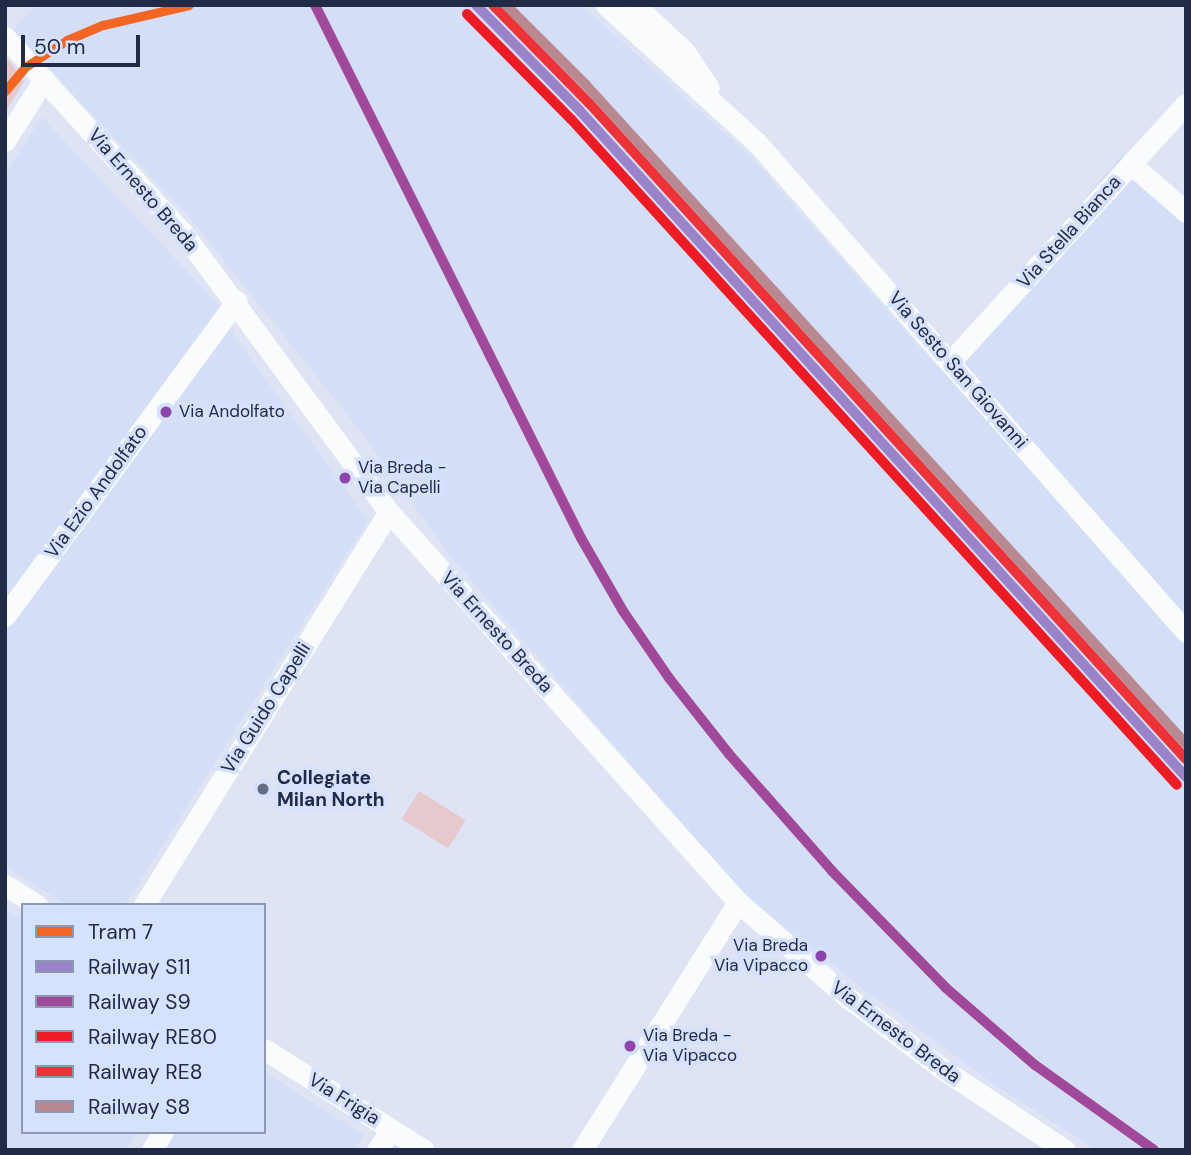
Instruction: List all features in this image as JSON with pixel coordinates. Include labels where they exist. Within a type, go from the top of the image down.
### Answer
[{"type":"street","points":[[610,9],[633,19],[642,7]]},
{"type":"street","name":"Via Sesto San Giovanni","points":[[642,7],[685,52],[726,113]]},
{"type":"street","name":"Via Sesto San Giovanni","points":[[610,9],[758,144],[1186,632]]},
{"type":"street","name":"Via Ernesto Breda","points":[[5,37],[183,233],[236,301],[389,512],[738,902],[859,1006],[1041,1144],[1065,1150]]},
{"type":"street","points":[[5,141],[44,79]]},
{"type":"street","name":"Via Stella Bianca","points":[[951,361],[1186,104]]},
{"type":"street","points":[[1131,164],[1186,212]]},
{"type":"street","name":"Via Ezio Andolfato","points":[[5,616],[236,301]]},
{"type":"street","name":"Via Guido Capelli","points":[[145,903],[389,512]]},
{"type":"street","points":[[5,885],[34,903]]},
{"type":"street","points":[[582,1150],[738,902]]},
{"type":"street","name":"Via Frigia","points":[[266,1050],[424,1150]]},
{"type":"street","points":[[377,1150],[391,1129]]},
{"type":"street","points":[[152,1150],[162,1134]]},
{"type":"shaded area","points":[[37,5],[581,5],[748,154],[937,367],[1123,154],[1186,211],[1186,1150],[1096,1150],[995,1085],[857,984],[741,892],[451,557],[362,433],[190,218],[13,30]]},
{"type":"shaded area","points":[[9,60],[24,82],[5,112],[5,65]]},
{"type":"shaded area","points":[[42,117],[226,313],[235,337],[368,520],[126,903],[64,903],[5,866],[5,174]]},
{"type":"shaded area","points":[[419,791],[466,820],[448,848],[402,819]]},
{"type":"shaded area","points":[[5,909],[21,919],[21,1134],[137,1134],[126,1150],[5,1150]]},
{"type":"shaded area","points":[[266,1073],[364,1135],[355,1150],[163,1150],[173,1134],[266,1134]]},
{"type":"tram line","name":"7","points":[[5,91],[25,67],[67,40],[103,25],[189,5]]},
{"type":"rail line","name":"S9","points":[[315,5],[581,538],[623,611],[669,678],[729,754],[832,871],[946,988],[1035,1065],[1154,1150]]},
{"type":"rail line","name":"S11","points":[[476,5],[580,111],[1186,777]]},
{"type":"rail line","name":"RE8","points":[[493,5],[589,103],[1186,759]]},
{"type":"rail line","name":"S8","points":[[506,5],[586,85],[1186,744]]},
{"type":"rail line","name":"RE80","points":[[467,14],[571,119],[1177,785]]},
{"type":"place","name":"Via Andolfato","points":[[166,412]]},
{"type":"place","name":"Via Breda - Via Capelli","points":[[345,478]]},
{"type":"place","name":"Collegiate Milan North","points":[[263,789]]},
{"type":"place","name":"Via Breda Via Vipacco","points":[[821,956]]},
{"type":"place","name":"Via Breda - Via Vipacco","points":[[630,1046]]}]
